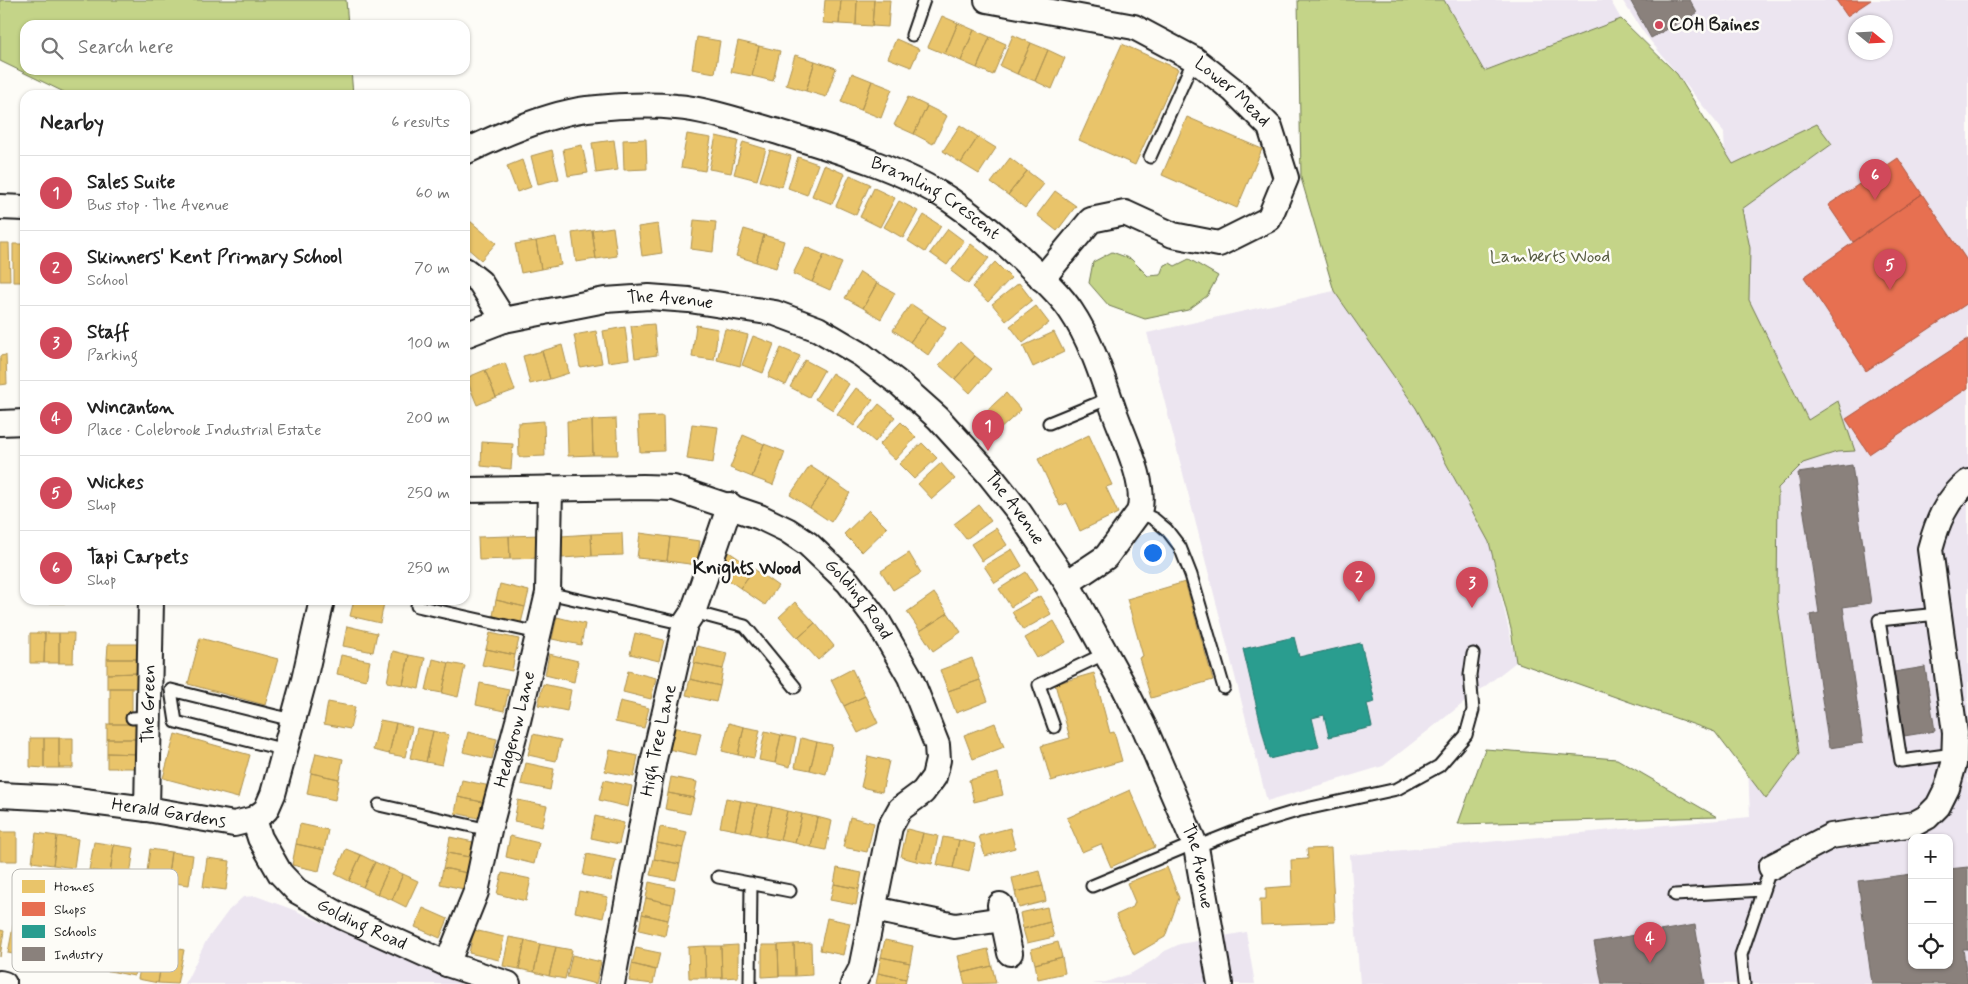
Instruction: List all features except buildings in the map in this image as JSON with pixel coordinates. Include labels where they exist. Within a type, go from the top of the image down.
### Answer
[{"type":"street","name":"Lower Mead","points":[[987,0],[1134,27],[1194,60],[1233,90],[1270,127],[1286,178],[1269,219],[1219,244],[1173,235],[1125,213],[1091,220],[1042,279]]},
{"type":"street","name":"Bramling Crescent","points":[[470,150],[494,138],[584,109],[630,106],[677,107],[798,138],[884,168],[922,185],[949,200],[998,236],[1042,279],[1070,310],[1094,354],[1110,398],[1139,485],[1142,504],[1140,512]]},
{"type":"street","points":[[0,208],[20,208]]},
{"type":"street","points":[[470,274],[480,282],[504,320]]},
{"type":"street","name":"The Avenue","points":[[470,333],[504,320],[605,300],[649,297],[689,300],[775,313],[818,329],[862,355],[901,385],[938,418],[988,472],[1019,512],[1067,583],[1106,653],[1145,729],[1196,845],[1219,976]]},
{"type":"street","points":[[0,423],[20,422]]},
{"type":"street","points":[[1771,867],[1831,836],[1914,824],[1927,817],[1938,806],[1948,788],[1954,764],[1955,733],[1930,549],[1935,529],[1945,507],[1968,482]]},
{"type":"street","name":"Hedgerow Lane","points":[[447,964],[476,892],[548,593],[550,488]]},
{"type":"street","name":"Golding Road","points":[[470,490],[674,488],[730,505],[787,530],[808,544],[848,582],[877,620],[910,677],[930,724],[937,745],[938,760],[934,777],[923,792],[900,809],[890,827],[861,969],[853,984]]},
{"type":"street","name":"High Tree Lane","points":[[612,984],[654,759],[688,618],[730,505]]},
{"type":"street","points":[[1067,583],[1106,557],[1140,512]]},
{"type":"street","name":"The Green","points":[[147,809],[140,717],[151,605]]},
{"type":"street","points":[[254,819],[266,810],[273,794],[302,686],[321,605]]},
{"type":"street","name":"Herald Gardens","points":[[0,795],[60,798],[147,809],[234,824],[254,819]]},
{"type":"street","name":"Golding Road","points":[[254,819],[260,838],[280,873],[297,891],[343,917],[447,964],[508,984]]},
{"type":"street","points":[[874,909],[955,926],[1002,912],[1010,953]]},
{"type":"street","points":[[0,983],[4,984]]},
{"type":"lane","points":[[912,34],[924,0]]},
{"type":"lane","points":[[1150,157],[1194,60]]},
{"type":"lane","points":[[1049,423],[1110,398]]},
{"type":"lane","points":[[1140,512],[1154,519],[1167,530],[1180,547],[1191,575],[1224,688]]},
{"type":"lane","points":[[548,593],[688,618],[745,626],[795,687]]},
{"type":"lane","points":[[417,606],[538,633]]},
{"type":"lane","points":[[1938,614],[1879,620],[1901,761],[1954,754]]},
{"type":"lane","points":[[1054,727],[1039,685],[1106,653]]},
{"type":"lane","points":[[1092,886],[1257,823],[1297,811],[1397,789],[1439,766],[1466,735],[1473,710],[1470,675],[1473,654]]},
{"type":"lane","points":[[285,750],[176,722],[171,690],[292,720]]},
{"type":"lane","points":[[379,805],[490,830]]},
{"type":"lane","points":[[1744,984],[1741,955],[1771,867]]},
{"type":"lane","points":[[718,877],[790,891]]},
{"type":"lane","points":[[750,984],[751,883]]},
{"type":"lane","points":[[1675,895],[1763,890]]},
{"type":"shaded area","points":[[1444,0],[1610,0],[1621,19],[1483,71]]},
{"type":"shaded area","points":[[1622,0],[1968,0],[1968,984],[1360,984],[1350,855],[1750,817],[1724,132],[1644,33]]},
{"type":"shaded area","points":[[1334,291],[1416,408],[1489,542],[1516,662],[1383,766],[1267,801],[1147,333]]},
{"type":"shaded area","points":[[256,896],[294,910],[461,984],[185,984],[206,941],[229,910],[243,897]]},
{"type":"shaded area","points":[[1246,932],[1255,984],[1092,984],[1106,982],[1132,973],[1165,951],[1180,944]]},
{"type":"green space","points":[[0,0],[346,0],[348,20],[20,20],[20,71],[0,61]]},
{"type":"green space","name":"Lamberts Wood","points":[[1298,0],[1444,0],[1484,71],[1621,19],[1677,74],[1733,164],[1817,124],[1832,144],[1742,209],[1750,248],[1749,300],[1808,420],[1838,401],[1855,451],[1837,452],[1803,463],[1778,488],[1777,600],[1799,754],[1766,799],[1715,732],[1516,662],[1511,629],[1489,542],[1416,408],[1334,291],[1301,178]]},
{"type":"green space","points":[[29,75],[351,75],[353,90],[60,90]]},
{"type":"green space","points":[[1112,252],[1131,259],[1148,276],[1160,275],[1164,265],[1170,263],[1175,266],[1189,259],[1218,276],[1207,296],[1188,310],[1145,319],[1109,306],[1089,283],[1093,262]]},
{"type":"green space","points":[[1485,749],[1617,759],[1717,817],[1458,824]]},
{"type":"place","name":"COH Baines","points":[[1659,25]]},
{"type":"place","name":"Tapi Carpets","points":[[1875,200]]},
{"type":"place","name":"Wickes","points":[[1890,290]]},
{"type":"place","name":"Sales Suite","points":[[988,451]]},
{"type":"place","name":"Skinners' Kent Primary School","points":[[1359,602]]},
{"type":"place","name":"Staff","points":[[1472,608]]},
{"type":"place","name":"Wincanton","points":[[1650,963]]},
{"type":"district","name":"Knights Wood","points":[[747,568]]}]
